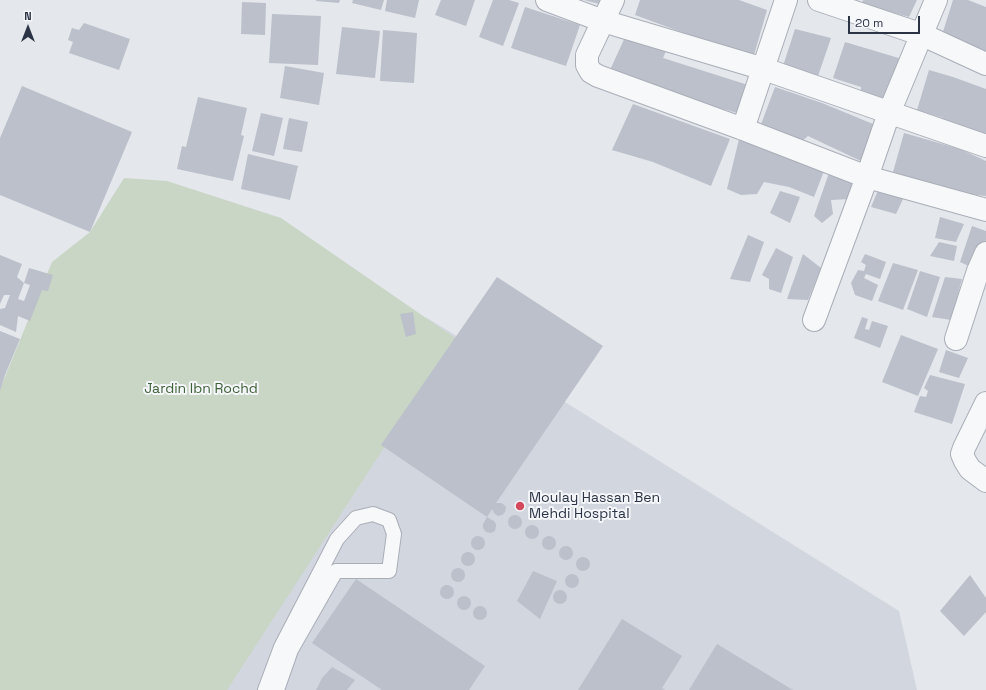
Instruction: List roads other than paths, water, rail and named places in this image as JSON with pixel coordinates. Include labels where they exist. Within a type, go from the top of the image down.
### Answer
[{"type":"street","points":[[547,0],[603,20],[764,69],[986,146]]},
{"type":"street","points":[[613,0],[587,55],[587,65],[591,72],[598,76],[743,129],[867,177],[986,210]]},
{"type":"street","points":[[743,129],[786,0]]},
{"type":"street","points":[[819,0],[923,35],[986,64]]},
{"type":"street","points":[[814,320],[889,113],[923,35],[936,0]]},
{"type":"street","points":[[956,339],[978,271],[986,254]]},
{"type":"street","points":[[986,403],[962,454],[970,469],[986,480]]},
{"type":"lane","points":[[265,690],[281,647],[337,539],[356,518],[373,514],[390,520],[394,534],[389,571],[336,571],[292,650],[277,690]]},
{"type":"place","name":"Moulay Hassan Ben Mehdi Hospital","points":[[520,506]]},
{"type":"park label","name":"Jardin Ibn Rochd","points":[[201,389]]}]
